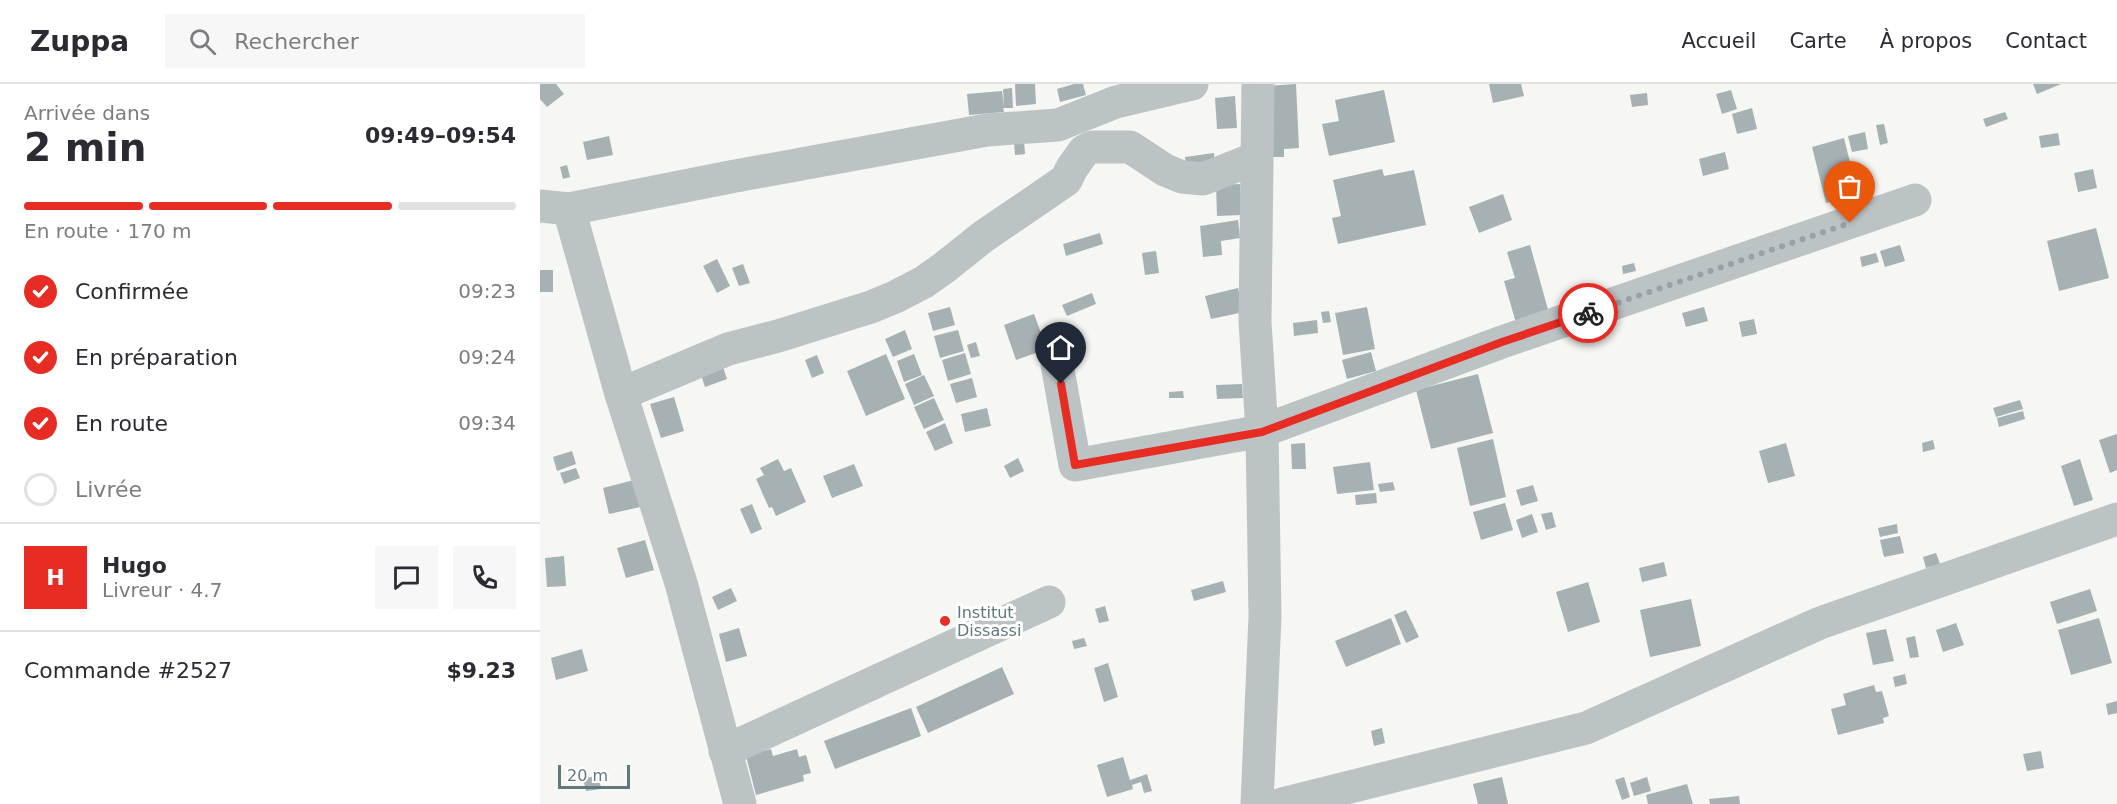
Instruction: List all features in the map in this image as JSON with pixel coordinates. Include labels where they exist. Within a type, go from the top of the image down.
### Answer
[{"type":"street","points":[[740,804],[681,583],[621,394],[554,208],[987,130],[1058,126],[1116,102],[1192,84]]},
{"type":"street","points":[[1257,804],[1265,616],[1262,432],[1255,322],[1258,84]]},
{"type":"street","points":[[621,394],[728,349],[871,307],[924,282],[984,236],[1066,180],[1071,168],[1084,151],[1092,147],[1130,147],[1165,170],[1182,177],[1203,179],[1256,158]]},
{"type":"street","points":[[1057,364],[1075,465],[1262,432],[1502,342],[1915,200]]},
{"type":"street","points":[[1282,804],[1586,728],[1820,623],[2117,519]]},
{"type":"street","points":[[724,750],[1049,602]]},
{"type":"building","points":[[540,84],[556,84],[564,94],[547,107],[540,99]]},
{"type":"building","points":[[1015,84],[1035,84],[1036,104],[1016,106]]},
{"type":"building","points":[[1083,84],[1086,95],[1060,102],[1057,89]]},
{"type":"building","points":[[1296,84],[1299,148],[1284,149],[1284,157],[1268,157],[1265,86]]},
{"type":"building","points":[[1489,84],[1521,84],[1524,96],[1493,103]]},
{"type":"building","points":[[2033,84],[2061,84],[2037,94]]},
{"type":"building","points":[[1012,88],[1013,108],[1003,108],[1004,112],[969,115],[967,94],[1002,91],[1004,106],[1003,89]]},
{"type":"building","points":[[1384,90],[1395,142],[1329,156],[1322,124],[1339,121],[1335,100]]},
{"type":"building","points":[[1731,90],[1737,109],[1722,114],[1716,94]]},
{"type":"building","points":[[1647,93],[1648,105],[1632,107],[1630,95]]},
{"type":"building","points":[[1235,96],[1237,128],[1217,129],[1215,98]]},
{"type":"building","points":[[1752,108],[1757,129],[1737,134],[1732,114]]},
{"type":"building","points":[[2005,112],[2008,119],[1986,127],[1983,119]]},
{"type":"building","points":[[1884,124],[1888,143],[1880,145],[1876,125]]},
{"type":"building","points":[[1865,132],[1868,149],[1852,152],[1848,136]]},
{"type":"building","points":[[2058,133],[2060,145],[2041,148],[2039,136]]},
{"type":"building","points":[[609,136],[613,155],[587,160],[583,142]]},
{"type":"building","points":[[1844,138],[1858,195],[1826,203],[1812,147]]},
{"type":"building","points":[[1014,141],[1024,141],[1025,154],[1015,155]]},
{"type":"building","points":[[1725,152],[1729,169],[1703,176],[1699,159]]},
{"type":"building","points":[[1214,153],[1215,166],[1187,170],[1185,157]]},
{"type":"building","points":[[567,165],[570,177],[563,179],[560,167]]},
{"type":"building","points":[[1382,169],[1384,176],[1414,170],[1426,225],[1338,244],[1332,218],[1341,216],[1333,180]]},
{"type":"building","points":[[2093,169],[2097,188],[2078,192],[2074,173]]},
{"type":"building","points":[[1240,184],[1241,215],[1217,216],[1216,185]]},
{"type":"building","points":[[1503,194],[1512,220],[1479,233],[1469,207]]},
{"type":"building","points":[[1238,220],[1240,238],[1221,241],[1222,255],[1203,257],[1200,226]]},
{"type":"building","points":[[2096,228],[2109,278],[2059,291],[2047,241]]},
{"type":"building","points":[[1100,233],[1103,244],[1066,256],[1063,244]]},
{"type":"building","points":[[1530,245],[1549,313],[1516,323],[1504,281],[1515,278],[1507,252]]},
{"type":"building","points":[[1900,245],[1905,261],[1885,267],[1880,251]]},
{"type":"building","points":[[1156,251],[1159,273],[1145,275],[1142,253]]},
{"type":"building","points":[[1876,253],[1879,262],[1862,267],[1860,257]]},
{"type":"building","points":[[717,259],[730,286],[717,293],[703,266]]},
{"type":"building","points":[[1634,263],[1636,271],[1623,274],[1622,266]]},
{"type":"building","points":[[743,264],[750,283],[739,286],[732,268]]},
{"type":"building","points":[[540,270],[553,270],[553,292],[540,292]]},
{"type":"building","points":[[1238,288],[1244,312],[1211,319],[1205,296]]},
{"type":"building","points":[[1092,293],[1096,304],[1067,316],[1062,305]]},
{"type":"building","points":[[950,307],[955,325],[933,331],[928,313]]},
{"type":"building","points":[[1367,307],[1375,349],[1343,355],[1335,313]]},
{"type":"building","points":[[1704,307],[1708,321],[1686,327],[1682,313]]},
{"type":"building","points":[[1329,311],[1331,322],[1323,323],[1321,312]]},
{"type":"building","points":[[1034,314],[1047,349],[1016,360],[1004,325]]},
{"type":"building","points":[[1754,319],[1757,334],[1742,337],[1739,322]]},
{"type":"building","points":[[1317,320],[1318,333],[1294,336],[1293,323]]},
{"type":"building","points":[[905,330],[912,349],[893,357],[885,339]]},
{"type":"building","points":[[958,330],[964,351],[940,358],[934,336]]},
{"type":"building","points":[[976,342],[980,356],[971,358],[967,345]]},
{"type":"building","points":[[1371,352],[1376,371],[1347,379],[1342,360]]},
{"type":"building","points":[[965,353],[971,374],[948,381],[942,360]]},
{"type":"building","points":[[886,354],[905,399],[866,416],[847,371]]},
{"type":"building","points":[[914,354],[922,375],[904,382],[897,361]]},
{"type":"building","points":[[817,355],[824,373],[812,378],[805,360]]},
{"type":"building","points":[[720,358],[727,379],[705,387],[698,366]]},
{"type":"building","points":[[1478,374],[1493,433],[1431,449],[1416,390]]},
{"type":"building","points":[[924,375],[934,396],[914,405],[905,384]]},
{"type":"building","points":[[972,378],[977,397],[956,403],[950,384]]},
{"type":"building","points":[[1242,384],[1243,398],[1217,399],[1216,385]]},
{"type":"building","points":[[1183,391],[1184,398],[1169,398],[1169,392]]},
{"type":"building","points":[[674,397],[684,431],[661,438],[650,404]]},
{"type":"building","points":[[934,398],[944,420],[924,429],[914,407]]},
{"type":"building","points":[[2020,400],[2023,409],[1996,417],[1993,408]]},
{"type":"building","points":[[987,408],[991,426],[965,432],[961,414]]},
{"type":"building","points":[[2023,411],[2025,419],[1999,427],[1997,418]]},
{"type":"building","points":[[945,423],[953,443],[935,451],[926,432]]},
{"type":"building","points":[[2117,434],[2117,470],[2110,473],[2099,440]]},
{"type":"building","points":[[1493,439],[1506,497],[1470,506],[1457,448]]},
{"type":"building","points":[[1933,440],[1935,449],[1923,452],[1922,443]]},
{"type":"building","points":[[1305,443],[1306,469],[1292,469],[1291,444]]},
{"type":"building","points":[[1786,443],[1795,476],[1768,483],[1759,451]]},
{"type":"building","points":[[572,451],[576,464],[557,471],[553,457]]},
{"type":"building","points":[[1018,458],[1024,471],[1010,478],[1004,466]]},
{"type":"building","points":[[778,459],[784,471],[791,468],[806,502],[776,516],[772,507],[769,508],[756,479],[764,475],[760,468]]},
{"type":"building","points":[[2080,459],[2093,500],[2074,506],[2061,466]]},
{"type":"building","points":[[1370,462],[1374,490],[1337,494],[1333,467]]},
{"type":"building","points":[[854,464],[863,486],[832,498],[823,476]]},
{"type":"building","points":[[576,468],[580,478],[564,484],[560,473]]},
{"type":"building","points":[[634,480],[640,507],[609,514],[603,488]]},
{"type":"building","points":[[1393,482],[1395,490],[1380,492],[1378,484]]},
{"type":"building","points":[[1533,485],[1538,501],[1521,506],[1516,490]]},
{"type":"building","points":[[1376,493],[1377,503],[1356,505],[1355,495]]},
{"type":"building","points":[[1505,503],[1513,530],[1481,540],[1473,512]]},
{"type":"building","points":[[752,504],[762,529],[751,534],[740,509]]},
{"type":"building","points":[[1552,512],[1556,527],[1546,530],[1541,514]]},
{"type":"building","points":[[1532,514],[1538,532],[1522,538],[1516,520]]},
{"type":"building","points":[[1897,524],[1898,533],[1880,537],[1878,528]]},
{"type":"building","points":[[1900,536],[1904,553],[1884,557],[1880,540]]},
{"type":"building","points":[[645,540],[654,570],[626,578],[617,548]]},
{"type":"building","points":[[1936,553],[1940,564],[1926,568],[1923,557]]},
{"type":"building","points":[[564,556],[566,586],[547,587],[545,558]]},
{"type":"building","points":[[1664,562],[1667,576],[1642,582],[1639,568]]},
{"type":"building","points":[[1223,581],[1226,592],[1194,601],[1191,590]]},
{"type":"building","points":[[1588,582],[1600,622],[1568,632],[1556,592]]},
{"type":"building","points":[[731,588],[737,601],[718,610],[712,597]]},
{"type":"building","points":[[2090,589],[2097,611],[2057,624],[2050,602]]},
{"type":"building","points":[[1691,599],[1701,646],[1650,657],[1640,610]]},
{"type":"building","points":[[1105,606],[1109,621],[1099,623],[1095,609]]},
{"type":"building","points":[[1406,610],[1419,637],[1406,643],[1394,615]]},
{"type":"building","points":[[1391,618],[1401,644],[1346,667],[1335,641]]},
{"type":"building","points":[[2099,618],[2112,663],[2071,675],[2058,630]]},
{"type":"building","points":[[1956,623],[1964,645],[1943,652],[1936,630]]},
{"type":"building","points":[[739,628],[747,656],[726,662],[719,634]]},
{"type":"building","points":[[1886,629],[1894,661],[1873,665],[1866,633]]},
{"type":"building","points":[[1915,636],[1919,657],[1910,658],[1906,638]]},
{"type":"building","points":[[1084,638],[1087,646],[1074,649],[1072,641]]},
{"type":"building","points":[[582,649],[588,671],[556,680],[551,658]]},
{"type":"building","points":[[1108,663],[1118,697],[1104,702],[1094,668]]},
{"type":"building","points":[[1002,667],[1014,694],[928,733],[916,707]]},
{"type":"building","points":[[1905,674],[1907,684],[1895,687],[1893,677]]},
{"type":"building","points":[[1874,685],[1876,692],[1882,691],[1889,716],[1883,718],[1884,723],[1838,735],[1831,709],[1846,705],[1843,694]]},
{"type":"building","points":[[2117,701],[2117,713],[2108,715],[2106,704]]},
{"type":"building","points":[[911,708],[921,736],[835,769],[824,741]]},
{"type":"building","points":[[1382,728],[1385,743],[1374,746],[1371,731]]},
{"type":"building","points":[[771,749],[773,756],[797,749],[799,757],[806,755],[811,773],[803,775],[804,781],[756,795],[746,756]]},
{"type":"building","points":[[2041,751],[2044,768],[2027,771],[2023,754]]},
{"type":"building","points":[[1123,757],[1130,780],[1147,774],[1152,791],[1144,793],[1141,782],[1132,785],[1133,789],[1107,797],[1097,765]]},
{"type":"building","points":[[599,776],[601,789],[586,791],[583,778]]},
{"type":"building","points":[[1502,777],[1508,804],[1478,804],[1473,784]]},
{"type":"building","points":[[1624,777],[1630,797],[1622,800],[1615,780]]},
{"type":"building","points":[[1647,777],[1651,791],[1634,796],[1630,783]]},
{"type":"building","points":[[1687,784],[1693,804],[1648,804],[1646,795]]},
{"type":"building","points":[[1739,796],[1740,804],[1710,804],[1709,799]]},
{"type":"way so far","points":[[1588,313],[1850,223]]},
{"type":"place","name":"Institut Dissassi","points":[[945,621]]},
{"type":"route","points":[[1061,384],[1075,465],[1262,432],[1502,342],[1588,313]]}]
